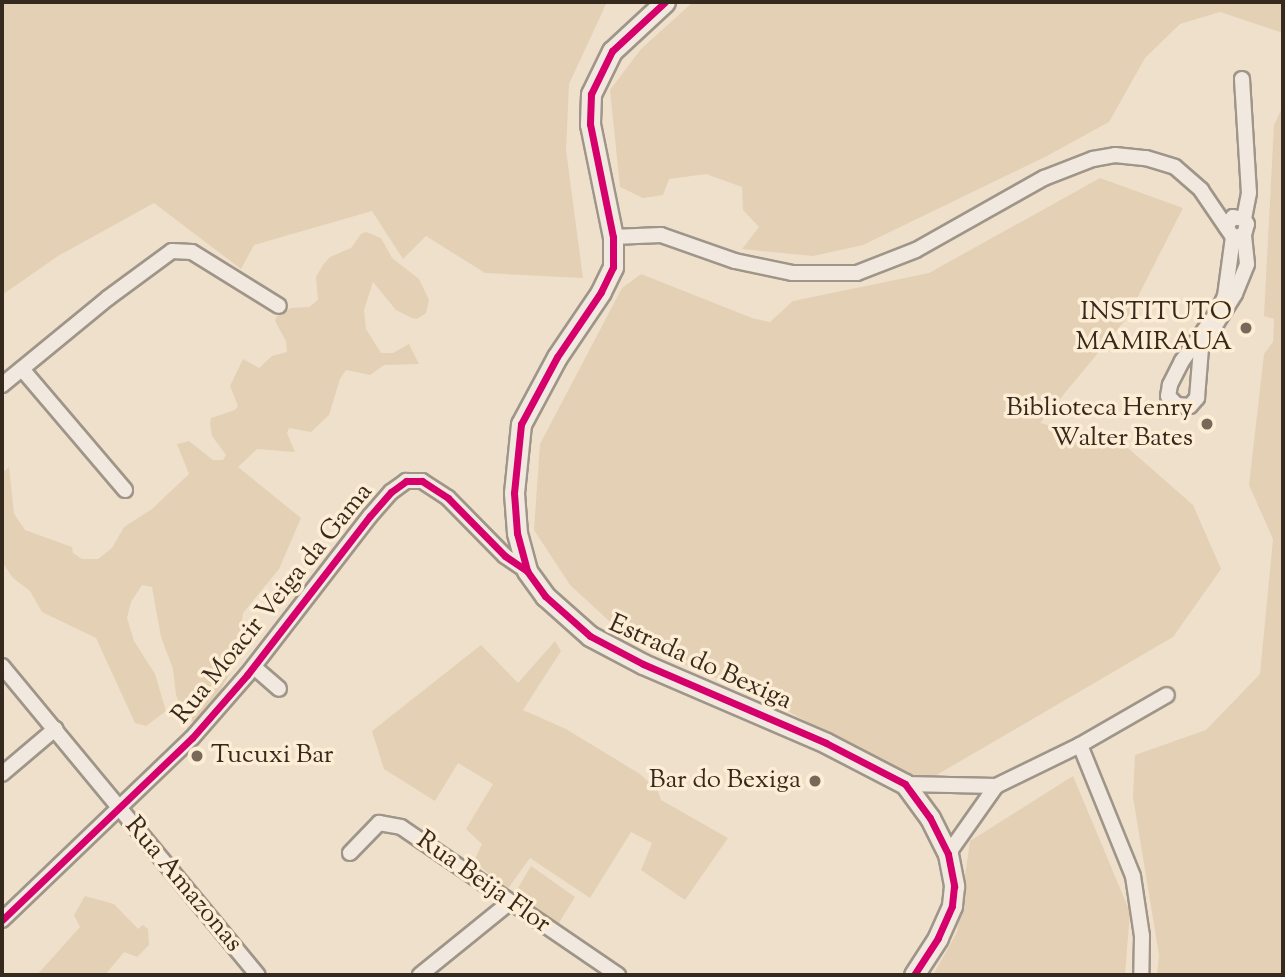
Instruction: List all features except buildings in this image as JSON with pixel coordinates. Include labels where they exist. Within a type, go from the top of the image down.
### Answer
[{"type":"street","name":"Estrada do Bexiga","points":[[665,2],[612,51],[602,66],[591,94],[590,124],[593,148],[613,237],[613,267],[601,292],[557,357],[521,424],[514,492],[517,533],[527,571],[545,596],[590,636],[643,664],[826,743],[905,785],[930,818],[948,854],[954,886],[952,906],[938,938],[914,975]]},
{"type":"street","points":[[613,237],[661,235],[735,261],[792,273],[858,273],[916,250],[1044,178],[1093,159],[1115,155],[1146,158],[1175,167],[1201,190],[1234,233],[1248,255],[1244,274],[1235,294],[1201,348],[1196,398],[1190,406],[1177,405],[1168,396],[1170,386],[1181,361],[1225,296],[1234,233],[1233,217],[1244,219],[1249,193],[1242,79]]},
{"type":"street","points":[[2,385],[108,298],[172,251],[192,252],[279,306]]},
{"type":"street","points":[[22,369],[125,490]]},
{"type":"street","name":"Rua Moacir Veiga da Gama","points":[[2,920],[192,738],[254,667],[370,516],[406,481],[422,481],[448,499],[505,556],[527,571]]},
{"type":"street","name":"Rua Amazonas","points":[[2,666],[258,975]]},
{"type":"street","points":[[254,667],[279,689]]},
{"type":"street","points":[[905,785],[996,786],[1080,745],[1167,695]]},
{"type":"street","points":[[2,774],[55,729]]},
{"type":"street","points":[[1080,745],[1133,876],[1142,936],[1141,975]]},
{"type":"street","points":[[948,854],[996,786]]},
{"type":"street","name":"Rua Beija Flor","points":[[350,853],[379,823],[401,827],[618,975]]},
{"type":"street","points":[[420,975],[509,903]]},
{"type":"shaded area","points":[[2,2],[607,2],[569,84],[566,150],[583,278],[485,273],[426,236],[403,259],[372,211],[254,245],[241,269],[154,203],[58,256],[2,295]]},
{"type":"shaded area","points":[[693,2],[1283,2],[1283,33],[1220,12],[1180,24],[1145,58],[1109,122],[1045,157],[863,245],[813,256],[742,249],[759,227],[743,210],[742,187],[706,174],[669,179],[663,195],[643,198],[620,187],[610,90],[641,49]]},
{"type":"shaded area","points":[[1283,106],[1283,975],[1157,975],[1159,955],[1133,797],[1135,755],[1206,730],[1260,674],[1273,539],[1249,485],[1264,354],[1273,342],[1274,319],[1264,316],[1274,125]]},
{"type":"shaded area","points":[[1100,178],[1183,208],[1127,318],[1040,423],[1128,448],[1193,505],[1221,569],[1173,637],[928,780],[894,768],[761,697],[632,642],[570,585],[534,530],[540,444],[622,288],[641,274],[752,318],[770,322],[793,301],[929,273]]},
{"type":"shaded area","points":[[366,232],[381,238],[392,258],[419,279],[429,300],[426,313],[417,319],[412,318],[396,310],[373,282],[364,310],[366,329],[381,353],[393,353],[409,344],[419,364],[384,365],[370,375],[346,370],[340,379],[329,415],[311,432],[289,428],[287,433],[295,452],[257,449],[238,467],[301,518],[279,569],[243,613],[235,664],[208,713],[195,723],[186,718],[176,695],[173,669],[161,637],[152,587],[142,585],[131,602],[127,618],[134,641],[155,674],[166,711],[146,726],[135,723],[96,638],[42,612],[30,591],[13,578],[2,562],[2,473],[9,467],[14,514],[25,530],[72,547],[73,553],[82,559],[98,559],[112,548],[124,527],[152,509],[189,474],[177,444],[189,441],[213,460],[223,460],[226,455],[212,436],[210,423],[211,418],[235,410],[238,406],[230,386],[243,359],[259,368],[272,356],[287,352],[286,341],[275,321],[277,316],[291,308],[309,307],[318,300],[316,277],[323,265],[330,257],[351,248],[361,234]]},
{"type":"shaded area","points":[[555,641],[561,651],[523,710],[566,729],[640,774],[658,791],[661,800],[728,838],[685,900],[641,870],[652,843],[631,832],[590,898],[530,858],[507,890],[474,861],[482,844],[466,829],[493,784],[458,763],[435,801],[384,769],[372,731],[481,645],[518,683]]},
{"type":"shaded area","points":[[1073,776],[1130,912],[1125,975],[933,975],[957,932],[970,841]]},
{"type":"shaded area","points":[[531,866],[575,897],[557,926],[509,903]]},
{"type":"shaded area","points":[[85,896],[114,904],[138,929],[143,925],[148,929],[149,945],[137,957],[124,952],[105,975],[37,975],[80,927],[74,915]]},
{"type":"cycle path","points":[[665,2],[612,51],[591,94],[590,124],[613,237],[613,267],[601,292],[557,357],[521,424],[514,493],[517,533],[527,571],[545,596],[590,636],[643,664],[826,743],[905,784],[930,818],[948,854],[954,886],[952,906],[938,938],[914,975]]},
{"type":"cycle path","points":[[2,920],[192,738],[247,675],[370,516],[391,492],[406,481],[422,481],[448,498],[505,556],[527,571]]},
{"type":"place","name":"INSTITUTO MAMIRAUA","points":[[1246,328]]},
{"type":"place","name":"Biblioteca Henry Walter Bates","points":[[1207,424]]},
{"type":"place","name":"Tucuxi Bar","points":[[197,756]]},
{"type":"place","name":"Bar do Bexiga","points":[[815,781]]}]
